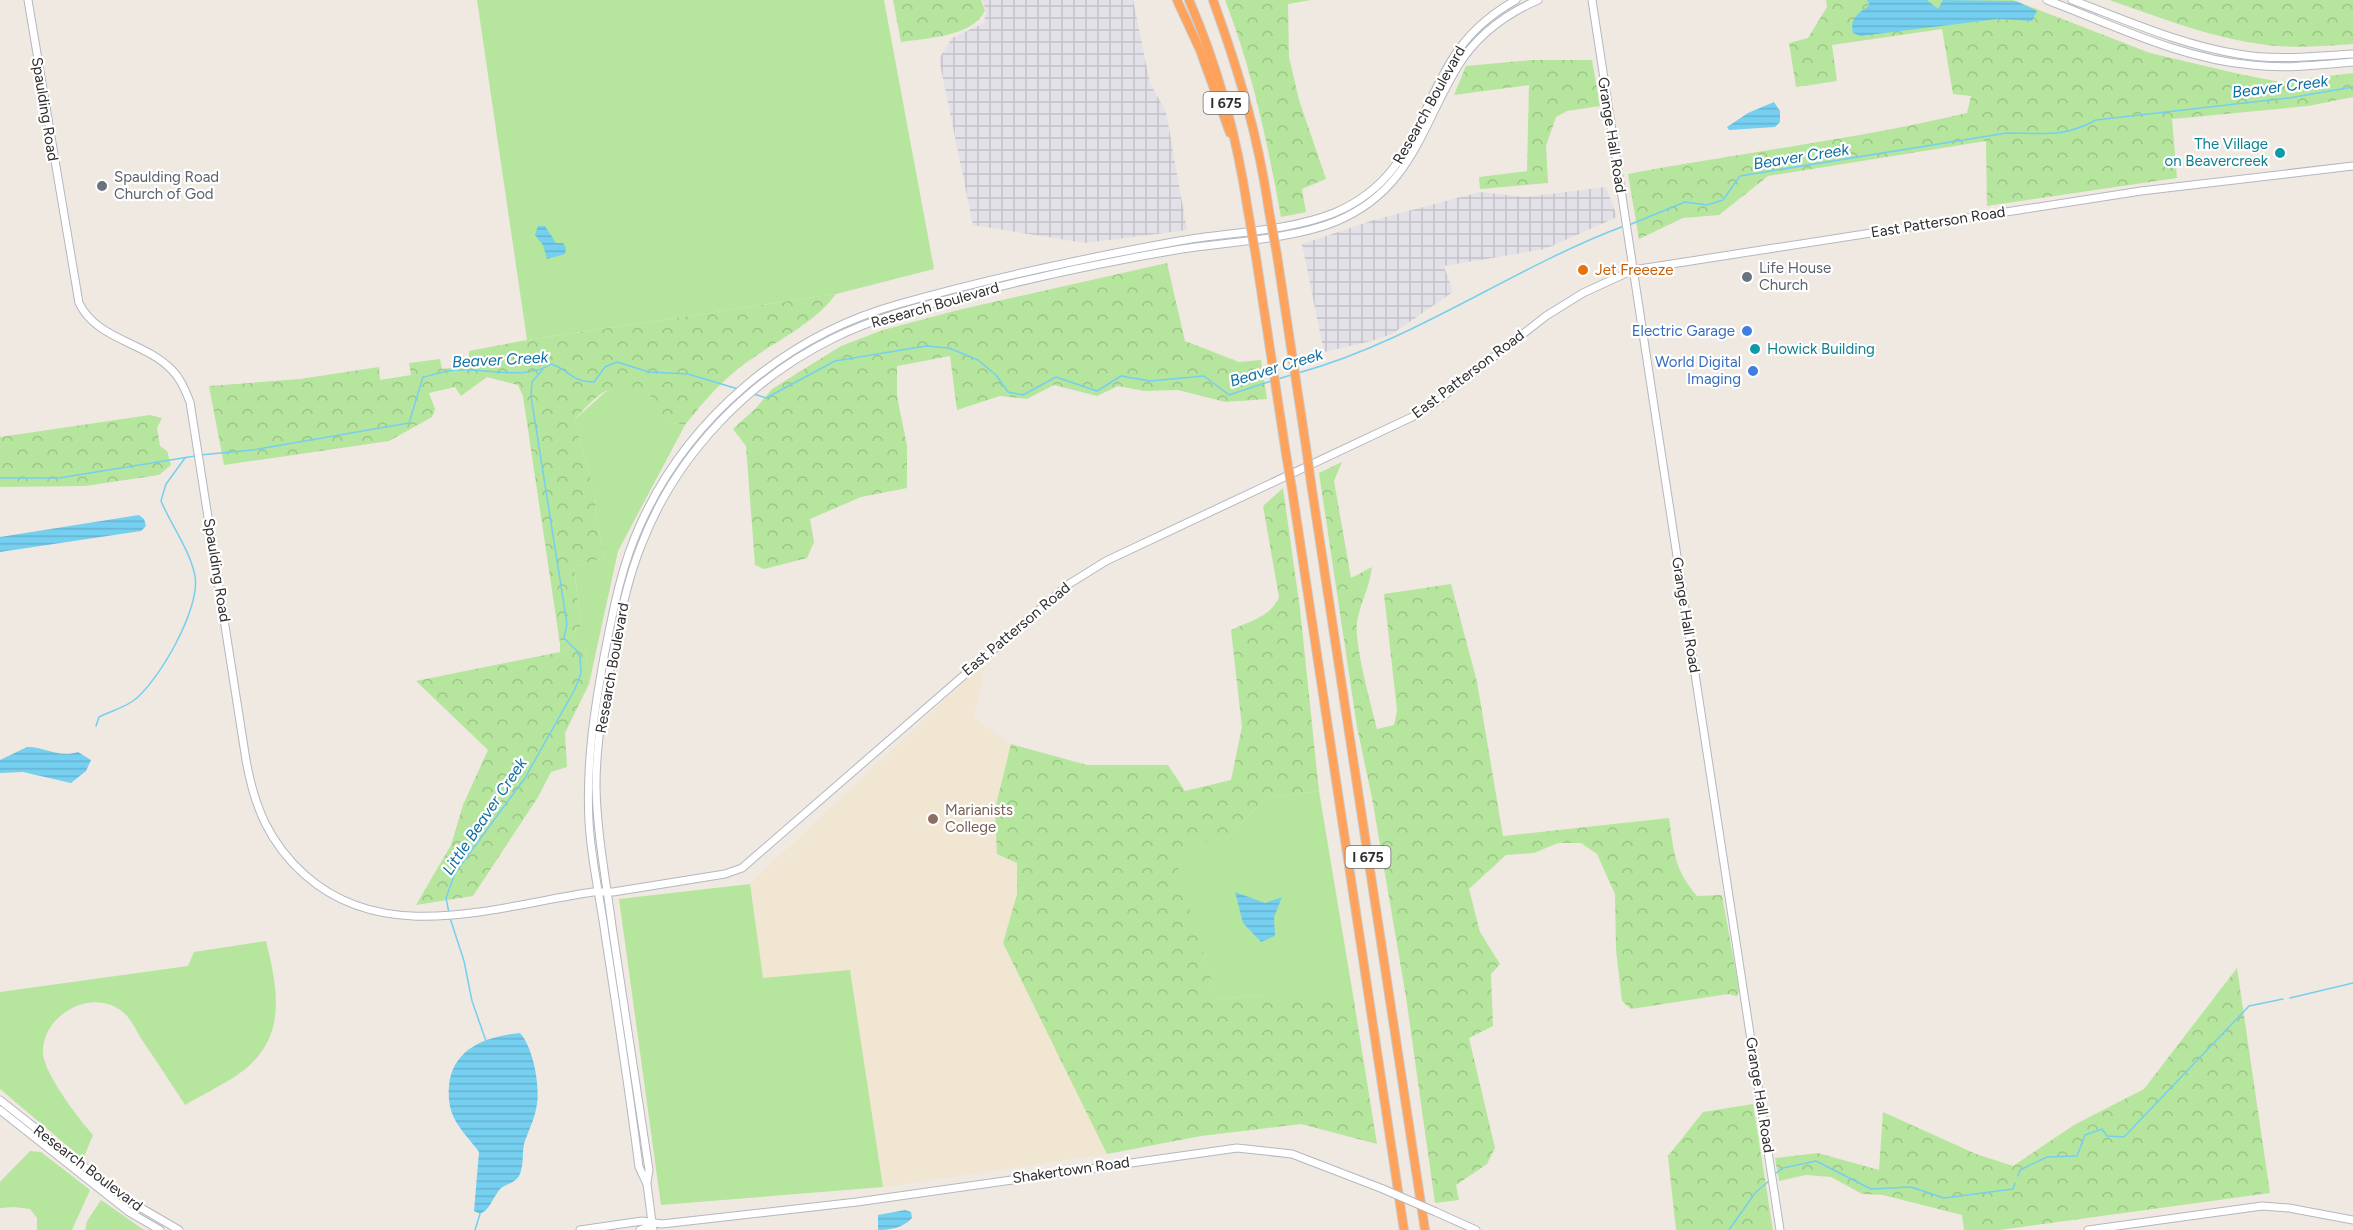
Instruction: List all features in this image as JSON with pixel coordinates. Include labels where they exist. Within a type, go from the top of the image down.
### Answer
[{"type":"highway","points":[[1178,0],[1200,50],[1240,159]]},
{"type":"highway","name":"I 675","points":[[1190,0],[1207,42],[1234,130],[1240,159],[1287,454],[1404,1230]]},
{"type":"highway","name":"I 675","points":[[1213,0],[1249,105],[1260,152],[1425,1230]]},
{"type":"street","name":"Spaulding Road","points":[[28,0],[76,297],[83,311],[100,329],[159,360],[177,375],[190,402],[250,782],[264,824],[287,858],[318,886],[341,900],[376,913],[402,917],[438,917],[603,892]]},
{"type":"street","name":"Research Boulevard","points":[[652,1227],[647,1184],[649,1170],[633,1065],[589,825],[588,766],[592,719],[616,594],[642,521],[656,495],[698,432],[754,379],[820,335],[892,306],[1059,264],[1185,240],[1303,222],[1331,214],[1358,201],[1390,174],[1406,151],[1452,59],[1467,39],[1498,10],[1516,0]]},
{"type":"street","name":"Research Boulevard","points":[[647,1184],[639,1167],[603,892],[597,764],[606,686],[624,601],[640,546],[656,512],[693,454],[733,409],[764,382],[795,360],[834,338],[878,320],[950,299],[1097,265],[1306,231],[1335,222],[1377,197],[1407,165],[1458,66],[1482,35],[1502,20],[1538,0]]},
{"type":"street","name":"Grange Hall Road","points":[[1592,0],[1780,1230]]},
{"type":"street","points":[[2047,0],[2177,48],[2232,63],[2301,67],[2353,62]]},
{"type":"street","points":[[2072,0],[2184,41],[2240,55],[2275,57],[2353,54]]},
{"type":"street","name":"East Patterson Road","points":[[603,892],[724,874],[742,868],[1069,584],[1106,561],[1412,417],[1432,405],[1546,316],[1583,293],[1633,270],[2141,191],[2353,166]]},
{"type":"street","points":[[625,1066],[633,1065]]},
{"type":"street","name":"Research Boulevard","points":[[0,1100],[124,1198],[179,1230]]},
{"type":"street","name":"Research Boulevard","points":[[0,1110],[129,1212],[160,1230]]},
{"type":"street","name":"Shakertown Road","points":[[652,1227],[857,1202],[1237,1148],[1292,1154],[1383,1189],[1476,1230]]},
{"type":"street","points":[[2088,1230],[2262,1206],[2289,1208],[2353,1220]]},
{"type":"street","points":[[580,1230],[642,1221],[652,1227]]},
{"type":"street","points":[[640,1230],[652,1227]]},
{"type":"shaded area","points":[[982,0],[1133,0],[1150,83],[1166,112],[1187,230],[1085,243],[973,225],[939,59],[952,38],[984,23],[986,10]]},
{"type":"shaded area","points":[[1606,187],[1617,217],[1545,249],[1444,266],[1453,292],[1392,334],[1324,352],[1302,244],[1374,220],[1480,192],[1525,197]]},
{"type":"shaded area","points":[[986,661],[974,718],[1011,744],[995,809],[1017,863],[1017,894],[1003,943],[1107,1154],[883,1187],[850,970],[763,979],[750,884]]},
{"type":"green space","points":[[477,0],[884,0],[934,269],[836,294],[527,340]]},
{"type":"green space","points":[[893,0],[981,0],[985,11],[978,20],[959,31],[948,35],[901,42]]},
{"type":"green space","points":[[1225,0],[1311,0],[1288,4],[1289,57],[1299,100],[1326,179],[1302,189],[1306,212],[1281,217],[1258,107],[1235,26]]},
{"type":"green space","points":[[1826,0],[2013,0],[2150,53],[2239,74],[2280,82],[2353,73],[2353,97],[2308,106],[2172,119],[2177,178],[1987,206],[1986,141],[1768,176],[1719,215],[1683,218],[1639,239],[1628,174],[1841,138],[1967,113],[1971,96],[1953,94],[1942,29],[1832,45],[1837,81],[1796,87],[1789,43],[1808,38],[1827,7]]},
{"type":"green space","points":[[2109,0],[2353,0],[2353,44],[2295,47],[2241,41],[2184,26]]},
{"type":"green space","points":[[1531,60],[1592,60],[1600,106],[1567,111],[1556,117],[1546,146],[1548,183],[1480,189],[1479,177],[1527,171],[1529,85],[1454,95],[1466,66]]},
{"type":"green space","points":[[1167,263],[1185,341],[1239,362],[1261,360],[1267,399],[1225,402],[1178,390],[1144,391],[1118,386],[1097,396],[1054,385],[1027,399],[1000,396],[957,410],[950,356],[897,366],[897,396],[907,446],[907,488],[861,497],[810,519],[814,542],[807,558],[764,569],[755,565],[746,446],[733,429],[756,408],[772,389],[841,346],[883,330],[958,310]]},
{"type":"green space","points":[[836,294],[806,323],[738,369],[706,399],[685,425],[669,421],[654,399],[647,393],[630,386],[612,388],[604,392],[574,420],[595,494],[596,517],[605,558],[574,567],[581,626],[560,644],[523,396],[518,385],[487,377],[461,396],[455,387],[429,393],[435,409],[432,417],[389,441],[224,465],[209,386],[300,379],[379,367],[380,380],[411,375],[409,363],[440,359],[442,369],[469,365],[469,351],[527,340]]},
{"type":"green space","points":[[630,384],[653,397],[668,420],[685,425],[618,551],[589,684],[585,648],[560,652],[560,644],[581,626],[574,567],[605,558],[596,517],[595,494],[574,420],[612,386]]},
{"type":"green space","points":[[150,415],[162,418],[157,428],[160,446],[167,451],[171,465],[159,475],[85,486],[0,487],[0,437]]},
{"type":"green space","points":[[1342,462],[1334,481],[1351,578],[1372,567],[1358,615],[1357,632],[1364,675],[1377,729],[1394,725],[1397,710],[1384,594],[1451,584],[1477,682],[1503,836],[1669,818],[1676,860],[1689,886],[1697,896],[1722,895],[1739,990],[1737,996],[1728,994],[1631,1009],[1622,1001],[1616,950],[1615,894],[1597,854],[1581,843],[1558,843],[1534,853],[1506,855],[1469,889],[1480,932],[1500,964],[1491,974],[1493,1026],[1469,1038],[1495,1148],[1487,1164],[1456,1185],[1459,1200],[1435,1203],[1406,997],[1372,798],[1357,727],[1319,473]]},
{"type":"green space","points":[[1283,488],[1300,609],[1319,791],[1270,797],[1257,807],[1229,837],[1172,848],[1217,999],[1264,995],[1353,995],[1377,1144],[1301,1124],[1201,1136],[1107,1154],[1003,943],[1017,894],[1017,863],[997,854],[995,809],[1011,744],[1087,765],[1168,765],[1185,791],[1231,780],[1242,727],[1231,630],[1265,614],[1279,597],[1263,506]]},
{"type":"green space","points":[[585,647],[589,684],[565,733],[567,767],[551,772],[538,797],[473,896],[416,905],[451,845],[463,805],[488,750],[416,681]]},
{"type":"green space","points":[[1319,791],[1353,995],[1264,995],[1217,999],[1171,847],[1229,837],[1257,807],[1270,797]]},
{"type":"green space","points":[[750,884],[763,978],[850,970],[883,1187],[661,1205],[619,899]]},
{"type":"green space","points":[[266,941],[273,973],[276,1005],[270,1035],[263,1050],[245,1069],[185,1105],[127,1016],[112,1005],[98,1002],[72,1008],[60,1016],[51,1027],[45,1040],[43,1054],[56,1085],[93,1135],[83,1159],[0,1089],[0,992],[188,966],[194,952]]},
{"type":"green space","points":[[2237,968],[2270,1193],[2000,1230],[1964,1230],[1962,1215],[1883,1195],[1862,1194],[1831,1177],[1806,1175],[1779,1181],[1775,1158],[1818,1153],[1879,1170],[1883,1112],[1976,1154],[2013,1166],[2074,1125],[2144,1089]]},
{"type":"green space","points":[[1753,1104],[1773,1230],[1676,1230],[1668,1156],[1703,1112]]},
{"type":"green space","points":[[30,1151],[41,1152],[90,1190],[72,1230],[37,1230],[37,1218],[30,1209],[0,1208],[0,1182]]},
{"type":"green space","points":[[101,1200],[144,1230],[85,1230],[87,1221]]},
{"type":"water","points":[[1867,0],[1927,0],[1938,9],[1943,0],[2016,1],[2037,11],[2032,21],[1998,19],[1860,36],[1853,33],[1852,23],[1856,16],[1870,5]]},
{"type":"water","points":[[1774,102],[1780,111],[1780,122],[1775,127],[1729,130],[1727,127],[1748,113]]},
{"type":"water","points":[[538,226],[545,226],[556,243],[563,243],[566,248],[565,254],[547,259],[543,245],[535,235]]},
{"type":"water","points":[[139,515],[144,519],[146,526],[141,531],[0,552],[0,537]]},
{"type":"water","points":[[27,747],[64,754],[78,752],[91,760],[86,771],[71,783],[23,772],[0,773],[0,760]]},
{"type":"water","points":[[1235,892],[1265,903],[1282,897],[1274,917],[1275,936],[1261,942],[1243,923]]},
{"type":"water","points":[[520,1033],[529,1047],[534,1067],[538,1096],[536,1109],[524,1144],[519,1176],[500,1189],[489,1206],[480,1214],[474,1211],[479,1152],[459,1127],[452,1114],[449,1086],[457,1063],[473,1047],[495,1037]]},
{"type":"water","points":[[905,1210],[911,1212],[912,1218],[905,1224],[887,1230],[878,1230],[878,1215]]},
{"type":"waterway","name":"Beaver Creek","points":[[1629,225],[1685,202],[1707,205],[1723,200],[1740,176],[2007,133],[2063,132],[2096,120],[2289,98],[2353,87]]},
{"type":"waterway","name":"Beaver Creek","points":[[1298,373],[1341,359],[1423,324],[1542,262],[1624,226]]},
{"type":"waterway","name":"Beaver Creek","points":[[754,394],[766,398],[835,361],[926,346],[949,348],[978,360],[996,375],[1008,392],[1023,395],[1056,377],[1097,391],[1121,376],[1150,381],[1204,376],[1229,395],[1271,381]]},
{"type":"waterway","name":"Beaver Creek","points":[[200,455],[253,450],[409,423],[423,377],[452,370],[518,373],[530,372],[551,364],[575,378],[594,382],[605,367],[617,362],[649,372],[688,374],[738,389]]},
{"type":"waterway","name":"Little Beaver Creek","points":[[449,913],[446,898],[455,873],[525,778],[575,689],[581,673],[578,652],[564,638],[567,624],[531,396],[532,382],[543,369]]},
{"type":"waterway","name":"Beaver Creek","points":[[1278,379],[1291,375]]},
{"type":"waterway","name":"Beaver Creek","points":[[0,478],[59,478],[195,456]]},
{"type":"waterway","points":[[96,726],[99,717],[133,701],[143,692],[165,662],[185,625],[195,590],[195,576],[185,547],[161,501],[166,484],[185,458]]},
{"type":"waterway","name":"Little Beaver Creek","points":[[450,918],[464,961],[472,1001],[486,1041]]},
{"type":"waterway","points":[[2290,998],[2353,983]]},
{"type":"waterway","points":[[2018,1176],[2020,1170],[2047,1157],[2077,1156],[2085,1135],[2102,1129],[2107,1136],[2124,1137],[2249,1006],[2283,999]]},
{"type":"waterway","points":[[1775,1174],[1783,1168],[1816,1161],[1871,1189],[1911,1187],[1944,1198],[2013,1189],[2015,1183]]},
{"type":"waterway","points":[[1729,1230],[1755,1193],[1770,1180]]},
{"type":"waterway","points":[[475,1230],[480,1214]]},
{"type":"place","name":"The Village on Beavercreek","points":[[2280,153]]},
{"type":"place","name":"Spaulding Road Church of God","points":[[102,186]]},
{"type":"place","name":"Jet Freeeze","points":[[1583,270]]},
{"type":"place","name":"Life House Church","points":[[1747,277]]},
{"type":"place","name":"Electric Garage","points":[[1747,331]]},
{"type":"place","name":"Howick Building","points":[[1755,349]]},
{"type":"place","name":"World Digital Imaging","points":[[1753,371]]},
{"type":"place","name":"Marianists College","points":[[933,819]]}]
